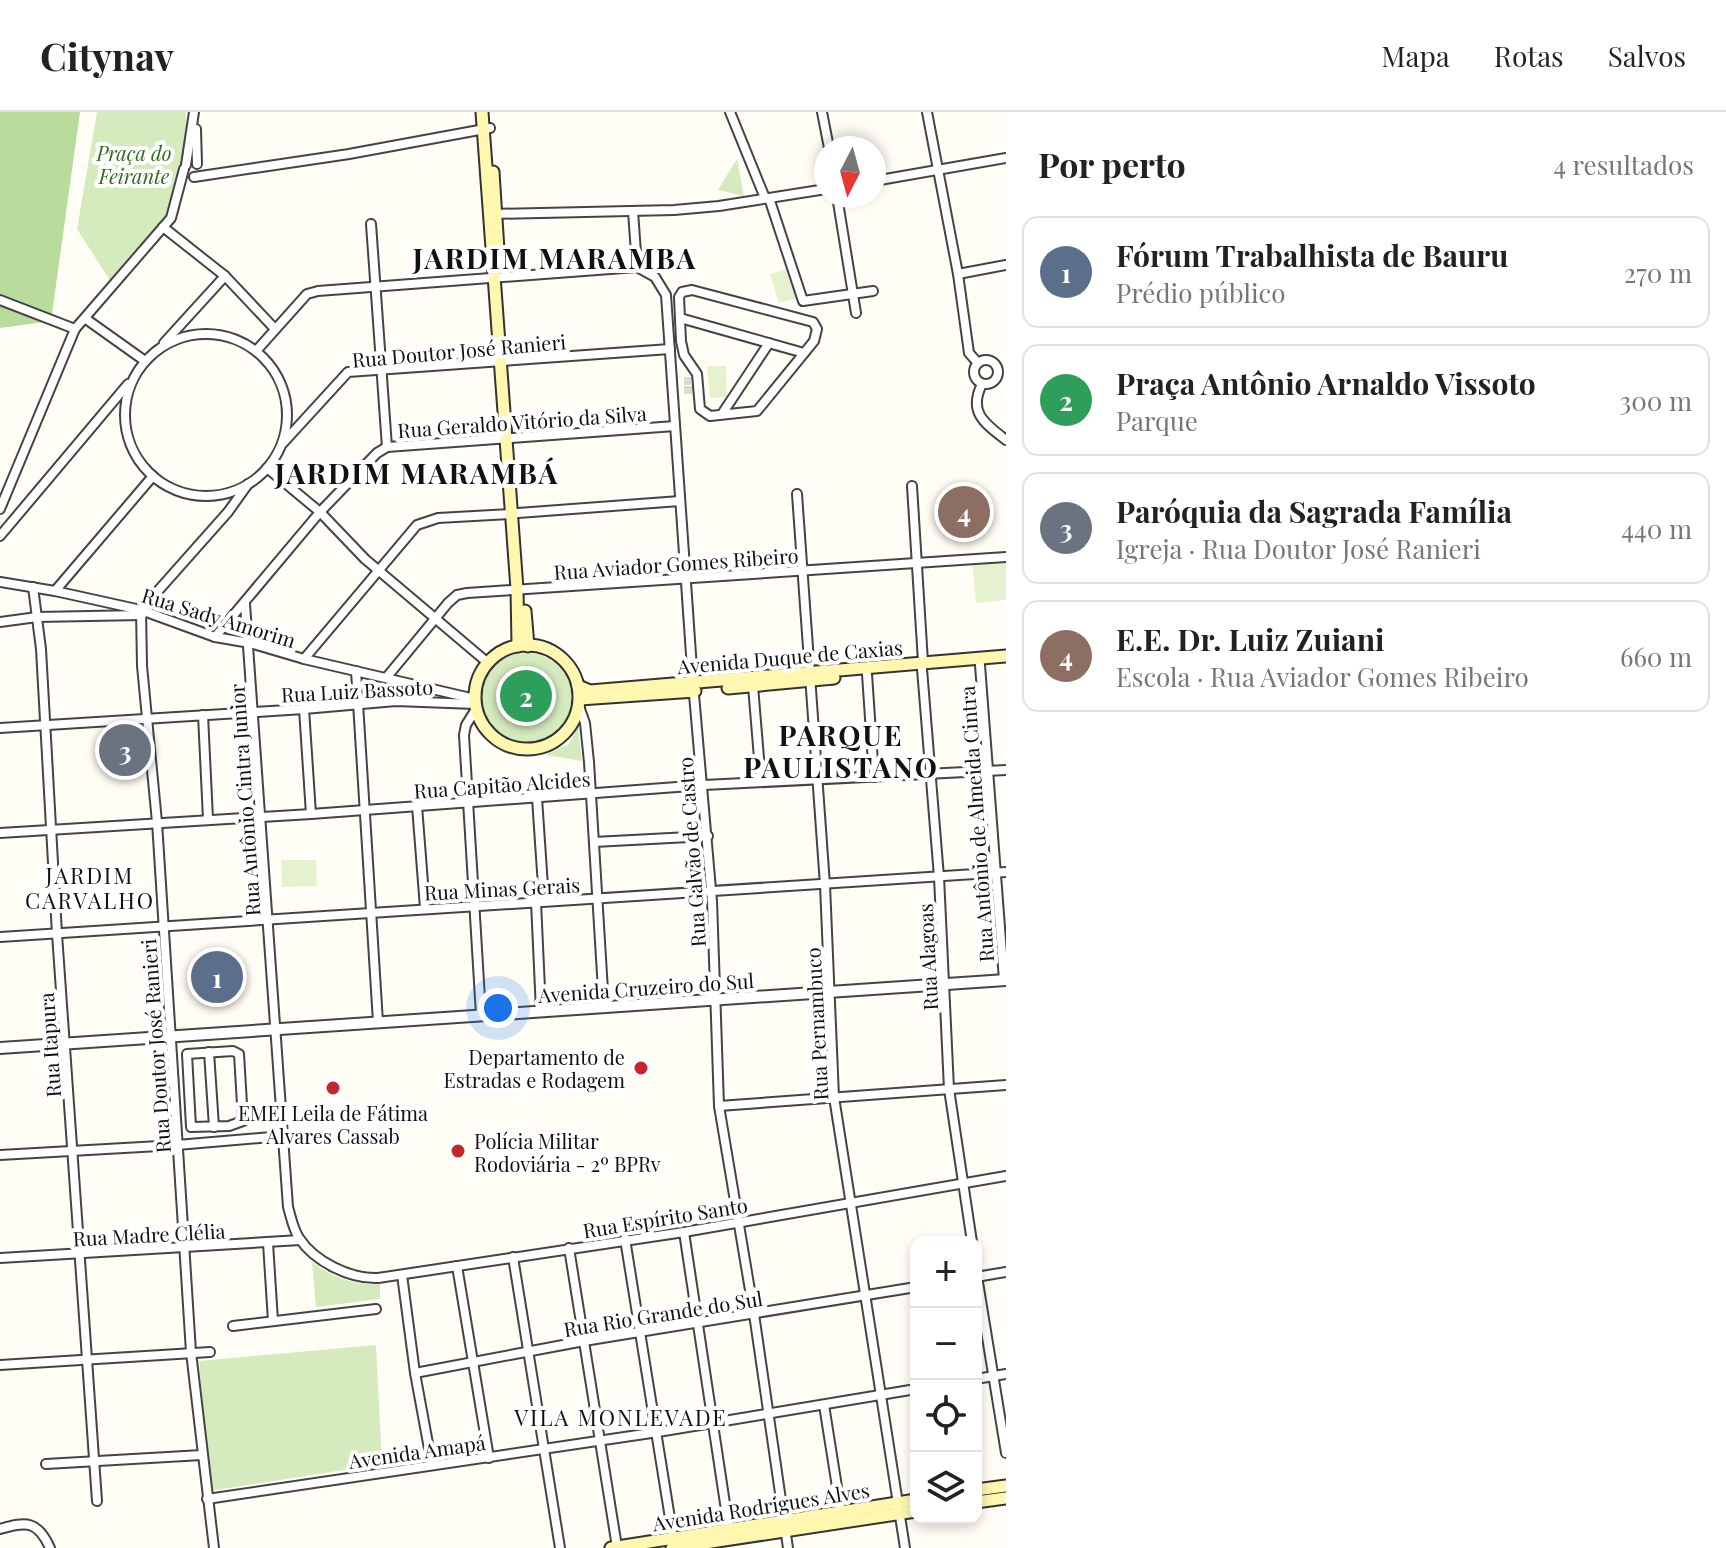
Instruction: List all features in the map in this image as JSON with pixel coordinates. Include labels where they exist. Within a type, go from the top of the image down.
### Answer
[{"type":"main road","points":[[485,112],[523,646]]},
{"type":"main road","points":[[523,646],[546,649],[557,655],[574,674],[579,702],[567,731],[556,741],[529,749],[502,743],[490,734],[476,704],[480,675],[488,663],[496,655],[523,646]]},
{"type":"main road","name":"Avenida Duque de Caxias","points":[[579,702],[694,687],[1006,656]]},
{"type":"main road","name":"Avenida Duque de Caxias","points":[[578,686],[590,691],[753,686],[923,665],[1006,663]]},
{"type":"main road","points":[[982,1489],[1006,1486]]},
{"type":"main road","points":[[982,1501],[1006,1498]]},
{"type":"main road","name":"Avenida Rodrigues Alves","points":[[611,1548],[673,1545],[899,1508],[910,1503]]},
{"type":"main road","name":"Avenida Rodrigues Alves","points":[[673,1545],[729,1530],[784,1527],[841,1512],[910,1510]]},
{"type":"street","points":[[189,172],[199,170],[194,112]]},
{"type":"street","points":[[0,509],[75,329],[174,213],[178,191],[189,172],[194,112]]},
{"type":"street","points":[[730,112],[767,198],[803,301],[873,291]]},
{"type":"street","points":[[822,112],[827,136]]},
{"type":"street","points":[[927,112],[958,274],[969,353],[978,363]]},
{"type":"street","points":[[189,172],[216,174],[349,154],[486,128]]},
{"type":"street","points":[[886,179],[1006,158]]},
{"type":"street","points":[[198,165],[216,174]]},
{"type":"street","points":[[492,214],[719,206],[814,191]]},
{"type":"street","points":[[839,208],[856,313]]},
{"type":"street","points":[[256,351],[307,294],[318,291],[637,267],[633,211]]},
{"type":"street","points":[[371,224],[387,447]]},
{"type":"street","points":[[163,227],[225,276],[275,329]]},
{"type":"street","points":[[958,274],[1006,265]]},
{"type":"street","name":"Rua Galvão de Castro","points":[[637,267],[655,277],[666,295],[712,893],[719,1106],[754,1314],[788,1548]]},
{"type":"street","points":[[0,536],[145,361],[225,276]]},
{"type":"street","points":[[692,290],[813,322],[817,335],[804,353],[760,409],[703,414],[691,385],[697,374],[684,355],[679,297],[682,292],[692,290]]},
{"type":"street","points":[[0,300],[75,329]]},
{"type":"street","points":[[680,318],[804,353]]},
{"type":"street","points":[[86,319],[145,361]]},
{"type":"street","points":[[0,622],[142,612],[228,512],[248,484],[267,468],[281,446],[287,420],[285,394],[274,370],[256,351],[239,340],[199,334],[179,338],[160,347]]},
{"type":"street","points":[[722,414],[769,343]]},
{"type":"street","name":"Rua Doutor José Ranieri","points":[[281,446],[348,372],[670,349]]},
{"type":"street","points":[[978,363],[990,360],[1002,369],[994,382],[982,384]]},
{"type":"street","points":[[978,363],[974,374],[982,384]]},
{"type":"street","points":[[133,379],[125,404],[126,431],[136,456],[153,476],[174,489],[199,495],[224,494],[248,484]]},
{"type":"street","points":[[982,384],[975,399],[979,416],[1006,440]]},
{"type":"street","points":[[672,386],[691,385]]},
{"type":"street","name":"Rua Geraldo Vitório da Silva","points":[[215,637],[320,512],[377,453],[387,447],[675,426]]},
{"type":"street","points":[[267,468],[320,512],[378,571],[488,663]]},
{"type":"street","points":[[55,591],[153,476]]},
{"type":"street","name":"Rua Alagoas","points":[[912,486],[946,985],[949,1089],[971,1236]]},
{"type":"street","name":"Rua Pernambuco","points":[[797,494],[825,885],[834,1097],[905,1548]]},
{"type":"street","points":[[304,659],[417,525],[426,521],[680,501]]},
{"type":"street","name":"Rua Aviador Gomes Ribeiro","points":[[386,678],[457,595],[1006,557]]},
{"type":"street","name":"Rua Sady Amorim","points":[[0,582],[55,591],[142,612],[215,637],[250,643],[476,704]]},
{"type":"street","name":"Rua Itapura","points":[[33,587],[45,724],[97,1501]]},
{"type":"street","name":"Rua Antônio Cintra Junior","points":[[245,604],[288,1207],[300,1240]]},
{"type":"street","name":"Rua Doutor José Ranieri","points":[[142,612],[142,666],[157,822],[191,1352],[214,1548]]},
{"type":"street","name":"Rua Antônio de Almeida Cintra","points":[[980,665],[1005,980]]},
{"type":"street","points":[[356,671],[378,1022]]},
{"type":"street","points":[[867,674],[874,777]]},
{"type":"street","points":[[753,686],[761,782]]},
{"type":"street","name":"Rua Luiz Bassoto","points":[[0,728],[420,701],[476,704]]},
{"type":"street","points":[[579,702],[585,723],[591,793],[604,1007]]},
{"type":"street","points":[[476,704],[464,735],[481,1015]]},
{"type":"street","points":[[304,709],[311,814]]},
{"type":"street","points":[[203,715],[208,819]]},
{"type":"street","name":"Rua Capitão Alcides","points":[[0,833],[704,785],[1006,770]]},
{"type":"street","points":[[537,798],[541,1011]]},
{"type":"street","points":[[417,806],[425,908]]},
{"type":"street","points":[[594,842],[708,836]]},
{"type":"street","name":"Rua Minas Gerais","points":[[0,937],[1006,872]]},
{"type":"street","name":"Avenida Cruzeiro do Sul","points":[[0,1048],[1005,980]]},
{"type":"street","points":[[233,1051],[239,1054],[243,1121],[229,1126],[193,1128],[189,1124],[187,1056],[189,1053],[209,1052],[233,1051]]},
{"type":"street","points":[[209,1052],[214,1127]]},
{"type":"street","points":[[719,1106],[1006,1085]]},
{"type":"street","points":[[229,1126],[230,1140]]},
{"type":"street","points":[[0,1155],[283,1136]]},
{"type":"street","name":"Rua Espírito Santo","points":[[300,1240],[331,1266],[365,1278],[402,1275],[684,1232],[1006,1176]]},
{"type":"street","points":[[684,1232],[729,1530]]},
{"type":"street","points":[[625,1239],[658,1432],[673,1545]]},
{"type":"street","name":"Rua Madre Clélia","points":[[0,1258],[300,1240]]},
{"type":"street","points":[[268,1243],[273,1321]]},
{"type":"street","points":[[569,1248],[617,1547]]},
{"type":"street","points":[[513,1257],[560,1548]]},
{"type":"street","points":[[457,1266],[489,1458]]},
{"type":"street","points":[[982,1275],[1006,1272]]},
{"type":"street","points":[[402,1275],[415,1373],[432,1465]]},
{"type":"street","name":"Rua Rio Grande do Sul","points":[[415,1373],[473,1360],[910,1288]]},
{"type":"street","points":[[982,1308],[1006,1453]]},
{"type":"street","points":[[233,1326],[376,1309]]},
{"type":"street","points":[[0,1365],[210,1352]]},
{"type":"street","points":[[982,1378],[1006,1374]]},
{"type":"street","name":"Avenida Amapá","points":[[207,1499],[658,1432],[910,1390]]},
{"type":"street","points":[[824,1405],[841,1512]]},
{"type":"street","points":[[46,1464],[202,1455]]},
{"type":"street","points":[[0,1529],[32,1525],[39,1528],[50,1548]]},
{"type":"green space","points":[[0,112],[80,112],[51,321],[0,328]]},
{"type":"green space","name":"Praça do Feirante","points":[[97,112],[186,112],[182,165],[172,205],[156,233],[113,285],[77,229]]},
{"type":"green space","points":[[737,159],[744,196],[718,190]]},
{"type":"green space","points":[[787,269],[797,298],[779,303],[770,274]]},
{"type":"green space","points":[[707,366],[726,366],[727,397],[710,398]]},
{"type":"green space","points":[[1006,558],[1006,600],[976,603],[972,560]]},
{"type":"green space","points":[[526,653],[543,657],[558,667],[568,682],[572,699],[568,716],[558,731],[543,741],[526,745],[509,741],[494,731],[484,716],[480,699],[484,682],[494,667],[509,657]]},
{"type":"green space","points":[[578,728],[582,761],[547,755],[548,751],[568,745]]},
{"type":"green space","points":[[281,860],[316,860],[317,886],[282,887]]},
{"type":"green space","points":[[312,1262],[344,1279],[362,1284],[380,1284],[380,1299],[316,1307]]},
{"type":"green space","points":[[376,1345],[382,1464],[210,1491],[199,1361]]},
{"type":"tunnel","points":[[684,381],[691,381]]},
{"type":"tunnel","points":[[684,390],[692,390]]},
{"type":"place","name":"E.E. Dr. Luiz Zuiani","points":[[964,512]]},
{"type":"place","name":"Praça Antônio Arnaldo Vissoto","points":[[526,696]]},
{"type":"place","name":"Paróquia da Sagrada Família","points":[[125,750]]},
{"type":"place","name":"Fórum Trabalhista de Bauru","points":[[217,977]]},
{"type":"place","name":"Departamento de Estradas e Rodagem","points":[[641,1068]]},
{"type":"place","name":"EMEI Leila de Fátima Alvares Cassab","points":[[333,1088]]},
{"type":"place","name":"Polícia Militar Rodoviária - 2º BPRv","points":[[458,1151]]},
{"type":"district","name":"JARDIM MARAMBA","points":[[555,257]]},
{"type":"district","name":"JARDIM MARAMBÁ","points":[[417,472]]},
{"type":"district","name":"PARQUE PAULISTANO","points":[[841,750]]},
{"type":"district","name":"JARDIM CARVALHO","points":[[90,888]]},
{"type":"district","name":"VILA MONLEVADE","points":[[621,1417]]}]
